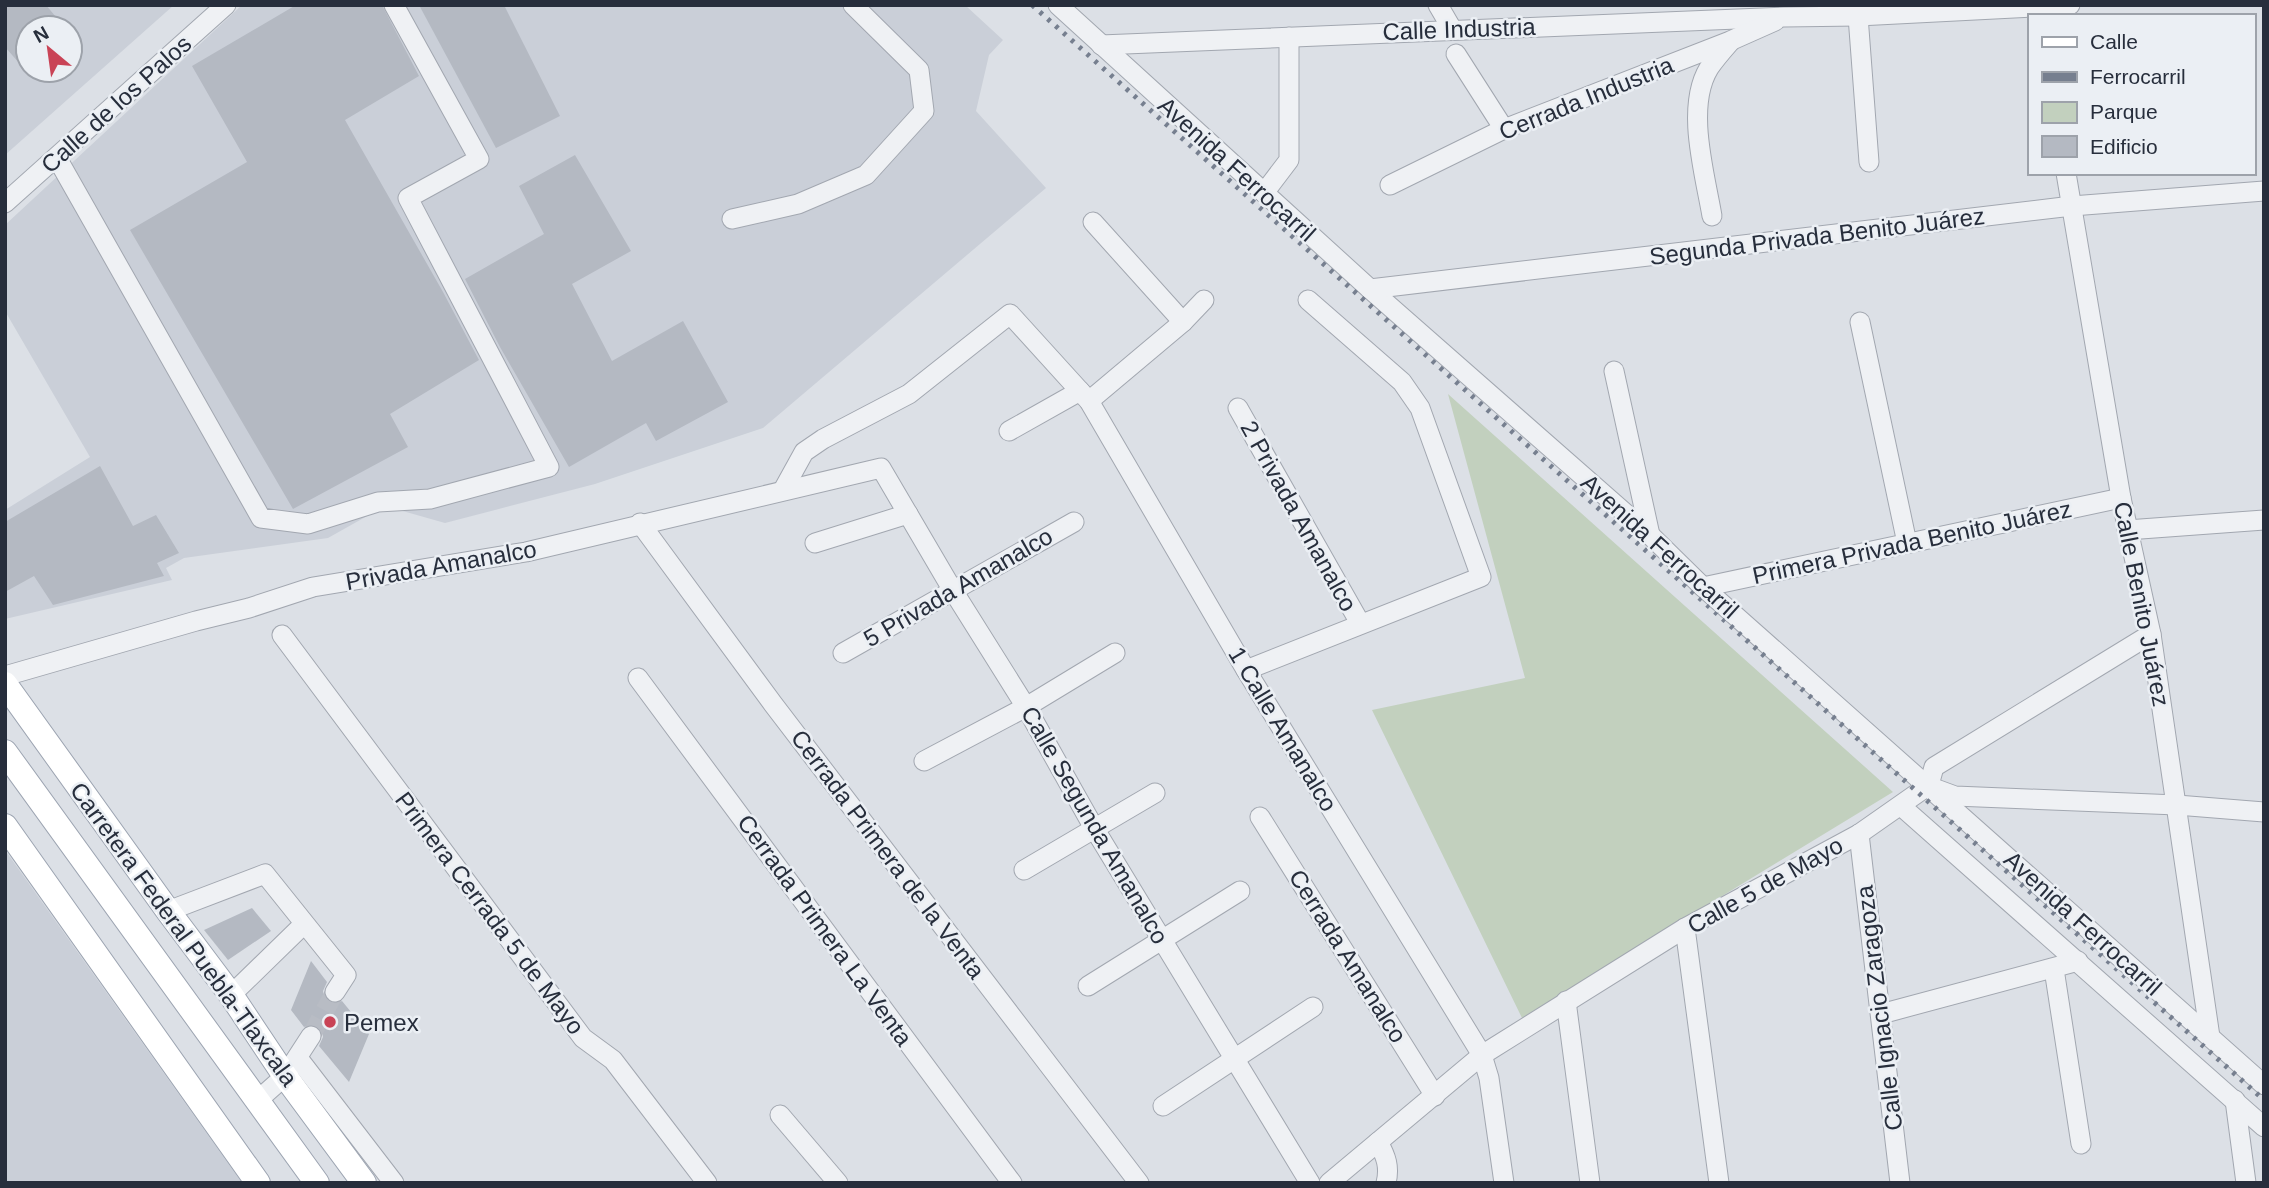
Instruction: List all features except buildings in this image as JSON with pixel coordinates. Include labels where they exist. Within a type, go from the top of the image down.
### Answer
[{"type":"main road","name":"Carretera Federal Puebla-Tlaxcala","points":[[5,684],[168,911],[231,995],[292,1067],[364,1183]]},
{"type":"main road","name":"Carretera Federal Puebla-Tlaxcala","points":[[5,751],[317,1183]]},
{"type":"main road","points":[[5,826],[258,1183]]},
{"type":"street","name":"Calle de los Palos","points":[[5,203],[226,5]]},
{"type":"street","points":[[57,158],[261,518],[308,524],[378,502],[430,499],[549,467],[408,198],[479,159],[394,5]]},
{"type":"street","points":[[732,219],[798,204],[866,175],[924,111],[919,70],[853,5]]},
{"type":"street","name":"Avenida Ferrocarril","points":[[1058,5],[1370,289],[1650,535],[1703,587],[2264,1085]]},
{"type":"street","points":[[1438,5],[1452,29]]},
{"type":"street","name":"Calle Industria","points":[[1101,45],[1784,17],[1859,11],[2038,9],[2070,5]]},
{"type":"street","points":[[1859,11],[1869,162]]},
{"type":"street","name":"Cerrada Industria","points":[[1390,185],[1504,129],[1730,41],[1784,17]]},
{"type":"street","points":[[1264,193],[1289,160],[1289,37]]},
{"type":"street","points":[[1712,216],[1698,131],[1700,94],[1708,69],[1730,41]]},
{"type":"street","points":[[1456,54],[1504,129]]},
{"type":"street","name":"Calle Benito Juárez","points":[[2066,175],[2121,498],[2151,634],[2210,1037]]},
{"type":"street","name":"Segunda Privada Benito Juárez","points":[[1370,289],[2072,206],[2264,191]]},
{"type":"street","points":[[1093,222],[1183,322]]},
{"type":"street","points":[[1009,430],[1085,396],[1183,322],[1204,300]]},
{"type":"street","points":[[1246,670],[1481,577],[1420,408],[1402,382],[1308,300]]},
{"type":"street","name":"1 Calle Amanalco","points":[[783,490],[804,452],[823,439],[909,394],[1010,314],[1085,396],[1246,670],[1482,1055],[1489,1078],[1504,1183]]},
{"type":"street","points":[[1860,321],[1907,543]]},
{"type":"street","points":[[1614,371],[1650,535]]},
{"type":"street","name":"2 Privada Amanalco","points":[[1238,408],[1360,623]]},
{"type":"street","name":"Privada Amanalco","points":[[5,676],[249,608],[313,587],[526,552],[881,468]]},
{"type":"street","name":"Calle Segunda Amanalco","points":[[881,468],[1026,707],[1094,828],[1310,1183]]},
{"type":"street","name":"Primera Privada Benito Juárez","points":[[1703,587],[2121,498]]},
{"type":"street","points":[[815,543],[908,514]]},
{"type":"street","points":[[2127,530],[2264,520]]},
{"type":"street","name":"5 Privada Amanalco","points":[[843,653],[1074,522]]},
{"type":"street","name":"Cerrada Primera de la Venta","points":[[640,523],[781,715],[1139,1183]]},
{"type":"street","name":"Calle 5 de Mayo","points":[[1329,1183],[1482,1055],[1685,928],[1858,834],[1929,785],[1934,767],[2151,634]]},
{"type":"street","name":"Primera Cerrada 5 de Mayo","points":[[282,635],[583,1038],[613,1060],[707,1183]]},
{"type":"street","points":[[924,761],[1026,707],[1115,653]]},
{"type":"street","name":"Cerrada Primera La Venta","points":[[638,678],[1012,1183]]},
{"type":"street","points":[[1929,785],[1955,796],[2177,805],[2264,812]]},
{"type":"street","points":[[1024,870],[1155,793]]},
{"type":"street","points":[[1901,806],[2264,1127]]},
{"type":"street","name":"Cerrada Amanalco","points":[[1260,817],[1435,1096]]},
{"type":"street","name":"Calle Ignacio Zaragoza","points":[[1858,834],[1900,1183]]},
{"type":"street","points":[[168,911],[265,874],[346,975],[335,992]]},
{"type":"street","points":[[1088,986],[1240,891]]},
{"type":"street","points":[[231,995],[304,923]]},
{"type":"street","points":[[1685,928],[1718,1183]]},
{"type":"street","points":[[1881,1014],[2078,961]]},
{"type":"street","points":[[2054,969],[2081,1144]]},
{"type":"street","points":[[1566,1001],[1590,1183]]},
{"type":"street","points":[[1163,1106],[1313,1007]]},
{"type":"street","points":[[257,1101],[292,1067],[311,1036]]},
{"type":"street","points":[[292,1067],[394,1183]]},
{"type":"street","points":[[2235,1100],[2246,1183]]},
{"type":"street","points":[[780,1115],[838,1183]]},
{"type":"street","points":[[1378,1142],[1386,1156],[1389,1173],[1386,1183]]},
{"type":"shaded area","points":[[5,5],[174,5],[5,155]]},
{"type":"shaded area","points":[[242,5],[965,5],[1003,40],[989,55],[976,111],[1046,188],[763,428],[595,484],[445,523],[385,506],[328,538],[184,558],[166,568],[172,580],[5,619],[5,510],[90,457],[5,311],[5,225]]},
{"type":"shaded area","points":[[5,850],[242,1183],[5,1183]]},
{"type":"green space","points":[[1448,394],[1893,792],[1522,1018],[1372,710],[1525,678]]},
{"type":"tunnel","points":[[311,1036],[335,992]]},
{"type":"railway","points":[[1032,5],[2264,1100]]},
{"type":"place","name":"Pemex","points":[[330,1022]]}]
